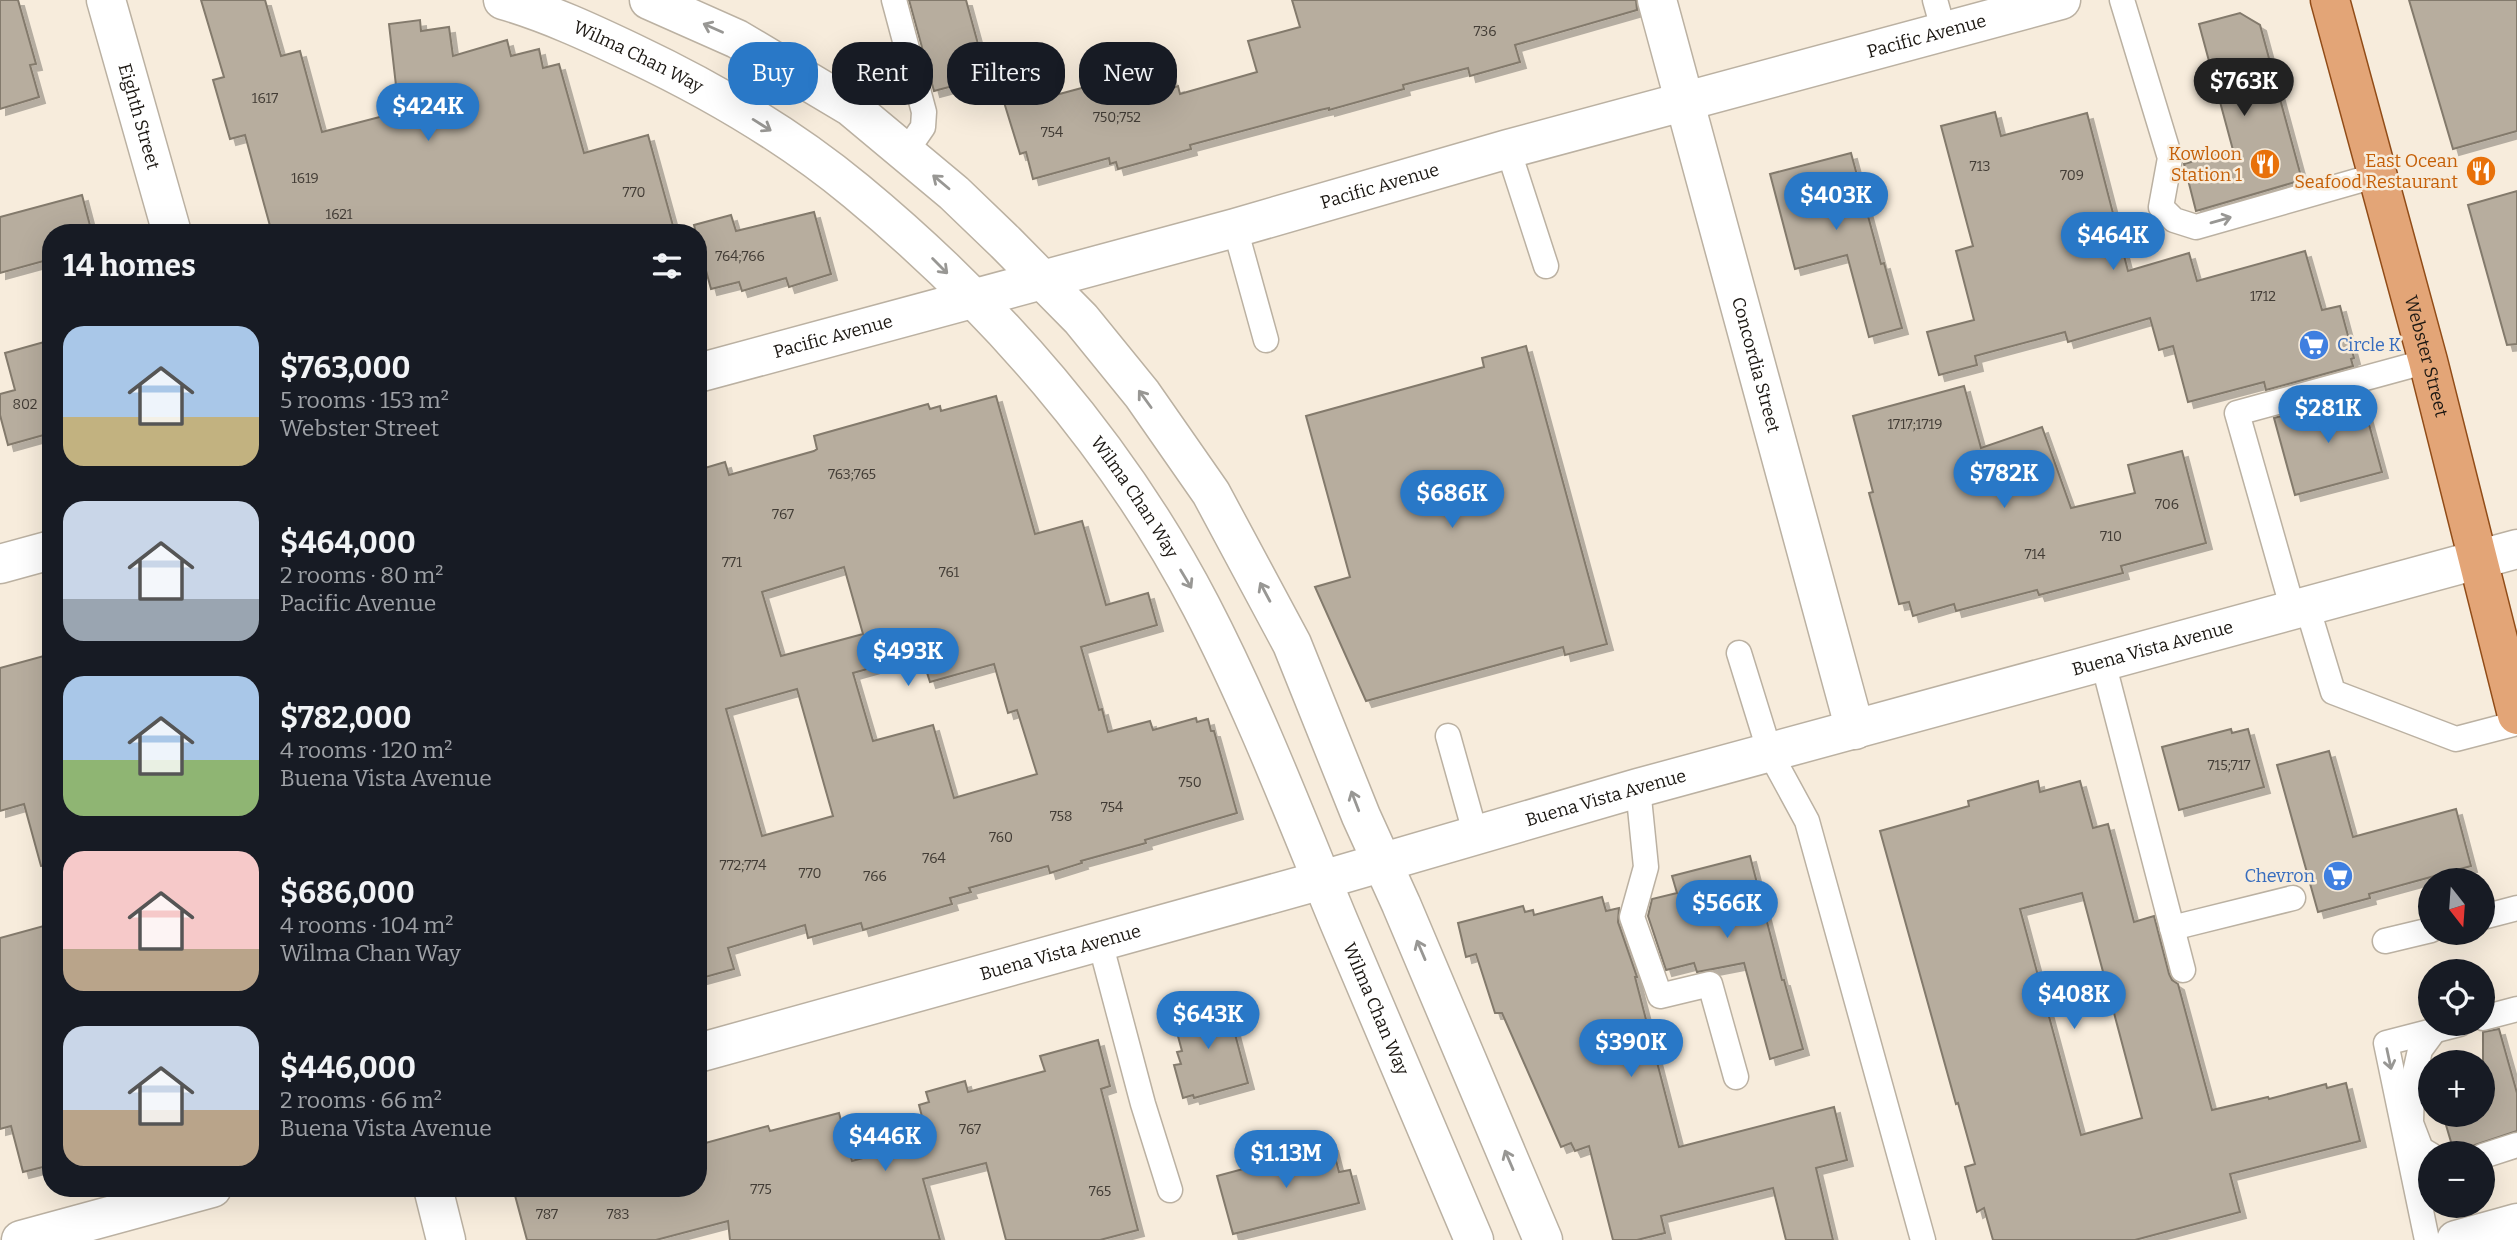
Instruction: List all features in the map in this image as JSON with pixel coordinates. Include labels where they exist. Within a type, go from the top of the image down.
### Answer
[{"type":"main road","name":"Webster Street","points":[[2329,0],[2428,361],[2517,714]]},
{"type":"street","name":"Eighth Street","points":[[106,0],[169,224]]},
{"type":"street","name":"Wilma Chan Way","points":[[503,0],[609,41],[691,81],[774,132],[854,189],[934,260],[1053,384],[1105,452],[1154,525],[1200,604],[1251,710],[1474,1240]]},
{"type":"street","points":[[649,0],[737,39],[851,107],[954,193],[1081,319],[1142,394],[1211,494],[1292,643],[1361,816],[1543,1240]]},
{"type":"street","name":"Concordia Street","points":[[1657,0],[1855,730]]},
{"type":"street","name":"Pacific Avenue","points":[[707,371],[1043,281],[1686,101],[1939,16],[2057,1]]},
{"type":"street","name":"Buena Vista Avenue","points":[[707,1051],[1322,880],[1638,788],[2517,549]]},
{"type":"street","points":[[0,564],[42,552]]},
{"type":"street","points":[[21,1240],[179,1197]]},
{"type":"street","points":[[435,1197],[446,1240]]},
{"type":"street","points":[[2456,1240],[2517,1223]]},
{"type":"lane","points":[[894,0],[924,112],[923,127],[905,153]]},
{"type":"lane","points":[[2122,0],[2170,158],[2161,207],[2174,220],[2196,227],[2378,175]]},
{"type":"lane","points":[[1508,149],[1546,266]]},
{"type":"lane","points":[[1235,228],[1266,340]]},
{"type":"lane","points":[[2428,361],[2237,413],[2300,608],[2333,692],[2456,739],[2517,714]]},
{"type":"lane","points":[[1739,653],[1770,753],[1807,821],[1923,1240]]},
{"type":"lane","points":[[2103,662],[2183,970]]},
{"type":"lane","points":[[1448,736],[1476,836]]},
{"type":"lane","points":[[1638,788],[1646,867],[1632,917],[1660,996],[1710,984],[1736,1077]]},
{"type":"lane","points":[[2172,928],[2293,898]]},
{"type":"lane","points":[[2496,914],[2517,908]]},
{"type":"lane","points":[[2385,941],[2418,933]]},
{"type":"lane","points":[[1100,942],[1143,1104],[1170,1190]]},
{"type":"lane","points":[[2495,1015],[2517,1009]]},
{"type":"lane","points":[[2418,1035],[2386,1044],[2427,1240]]},
{"type":"lane","points":[[2418,1141],[2411,1123],[2412,1098],[2420,1050],[2430,1036]]},
{"type":"lane","points":[[2495,1152],[2517,1145]]},
{"type":"building","points":[[0,0],[18,0],[36,64],[30,65],[39,97],[0,109]]},
{"type":"building","points":[[201,0],[265,0],[281,56],[300,51],[322,132],[399,112],[389,24],[420,20],[421,31],[449,27],[453,56],[507,40],[511,56],[539,49],[543,68],[559,64],[584,153],[648,135],[673,224],[270,224],[245,135],[230,139],[213,80],[224,77]]},
{"type":"building","points":[[909,0],[966,0],[977,42],[947,42],[947,88],[934,91],[933,42],[921,42]]},
{"type":"building","points":[[1292,0],[1636,0],[1637,10],[1515,45],[1520,62],[1470,76],[1468,68],[1403,85],[1404,89],[1190,145],[1191,149],[1118,169],[1116,162],[1110,164],[1109,158],[1033,179],[1026,152],[1020,154],[1005,105],[1065,105],[1065,92],[1079,89],[1079,105],[1177,105],[1177,86],[1180,94],[1257,72],[1248,41],[1300,27]]},
{"type":"building","points":[[2409,0],[2517,0],[2517,131],[2453,149]]},
{"type":"building","points":[[2240,13],[2260,25],[2302,180],[2196,211],[2184,164],[2233,150],[2199,24]]},
{"type":"building","points":[[1995,112],[2001,136],[2087,113],[2128,271],[2189,253],[2197,281],[2305,251],[2322,310],[2340,306],[2354,358],[2351,359],[2353,366],[2266,390],[2264,382],[2188,402],[2173,346],[2159,350],[2150,318],[2068,342],[2065,332],[1975,356],[1977,365],[1939,375],[1927,332],[1974,320],[1956,251],[1973,246],[1941,126]]},
{"type":"building","points":[[1851,153],[1881,264],[1884,263],[1902,328],[1869,337],[1847,255],[1795,269],[1770,174]]},
{"type":"building","points":[[2517,191],[2517,344],[2507,345],[2468,205]]},
{"type":"building","points":[[82,195],[90,224],[42,224],[42,261],[0,273],[0,217]]},
{"type":"building","points":[[814,212],[831,274],[789,287],[786,278],[742,291],[739,282],[711,289],[707,274],[707,224],[698,224],[731,215],[736,231]]},
{"type":"building","points":[[42,343],[42,436],[8,445],[0,415],[0,394],[15,390],[5,353]]},
{"type":"building","points":[[1526,346],[1607,644],[1565,655],[1563,647],[1366,701],[1315,587],[1350,577],[1306,416],[1484,367],[1482,358]]},
{"type":"building","points":[[1964,386],[1981,448],[2042,427],[2071,508],[2135,493],[2128,465],[2182,451],[2206,543],[2121,566],[2123,573],[2039,595],[2037,590],[1956,611],[1954,604],[1913,616],[1909,602],[1899,604],[1869,493],[1873,492],[1853,416]]},
{"type":"building","points":[[2361,395],[2382,472],[2295,495],[2274,418]]},
{"type":"building","points":[[996,396],[1035,534],[1082,521],[1106,605],[1148,593],[1157,625],[1081,647],[1099,710],[1102,709],[1108,732],[1150,721],[1153,730],[1196,718],[1197,722],[1208,719],[1211,731],[1214,731],[1237,813],[1145,840],[1146,843],[1081,861],[1082,863],[1050,873],[1048,866],[969,888],[971,892],[950,898],[952,904],[863,930],[861,923],[808,938],[805,925],[728,948],[734,969],[707,976],[707,467],[725,462],[729,475],[814,451],[817,449],[814,436],[928,404],[930,409],[940,406],[941,411]],"holes":[[[844,567],[863,634],[781,656],[762,592]],[[921,654],[930,682],[994,664],[1008,713],[1017,710],[1037,774],[954,798],[933,725],[873,741],[853,673]],[[797,689],[833,816],[762,836],[726,709]]]},
{"type":"building","points":[[42,656],[42,866],[24,804],[0,811],[0,668]]},
{"type":"building","points":[[2231,729],[2232,733],[2248,729],[2264,787],[2179,810],[2162,747]]},
{"type":"building","points":[[2329,751],[2353,837],[2456,809],[2471,866],[2418,868],[2418,881],[2369,894],[2370,898],[2318,912],[2277,765]]},
{"type":"building","points":[[2038,781],[2040,792],[2080,781],[2093,828],[2108,824],[2134,922],[2154,916],[2169,974],[2178,984],[2212,1110],[2326,1084],[2327,1088],[2346,1083],[2360,1141],[2230,1174],[2240,1212],[2135,1240],[1993,1240],[1984,1208],[1977,1212],[1965,1167],[1975,1164],[1880,831],[1969,806],[1968,801]],"holes":[[[2082,893],[2142,1118],[2081,1135],[2020,909]]]},
{"type":"building","points":[[1750,856],[1803,1049],[1770,1059],[1744,963],[1697,972],[1694,963],[1666,970],[1648,916],[1652,899],[1677,893],[1672,876]]},
{"type":"building","points":[[1602,897],[1606,911],[1619,908],[1618,922],[1637,977],[1679,1147],[1834,1107],[1847,1160],[1816,1168],[1833,1240],[1786,1240],[1773,1188],[1661,1216],[1665,1233],[1637,1240],[1613,1240],[1589,1146],[1575,1151],[1571,1143],[1561,1147],[1502,1013],[1495,1013],[1476,954],[1466,957],[1458,923],[1523,906],[1525,912],[1533,910],[1534,915]]},
{"type":"building","points":[[42,926],[42,1167],[23,1172],[11,1126],[0,1129],[0,938]]},
{"type":"building","points":[[1226,1000],[1248,1083],[1194,1098],[1193,1095],[1183,1098],[1174,1065],[1181,1064],[1177,1052],[1182,1051],[1172,1014]]},
{"type":"building","points":[[2499,1029],[2517,1093],[2517,1131],[2487,1141],[2451,1141],[2447,1127],[2495,1127],[2495,1050],[2483,1050],[2483,1036],[2495,1036],[2495,1030]]},
{"type":"building","points":[[1098,1040],[1110,1086],[1101,1089],[1138,1230],[1100,1240],[1006,1240],[986,1163],[923,1179],[940,1240],[730,1240],[728,1221],[656,1240],[527,1240],[515,1197],[707,1197],[707,1143],[768,1126],[770,1131],[839,1113],[852,1161],[928,1140],[919,1105],[929,1102],[926,1092],[965,1081],[968,1092],[1045,1071],[1040,1056]]},
{"type":"building","points":[[1332,1145],[1339,1172],[1350,1170],[1359,1203],[1233,1234],[1217,1176]]},
{"type":"place","name":"Kowloon Station 1","points":[[2265,164]]},
{"type":"place","name":"East Ocean Seafood Restaurant","points":[[2481,171]]},
{"type":"place","name":"Circle K","points":[[2314,345]]},
{"type":"place","name":"Chevron","points":[[2338,876]]}]
